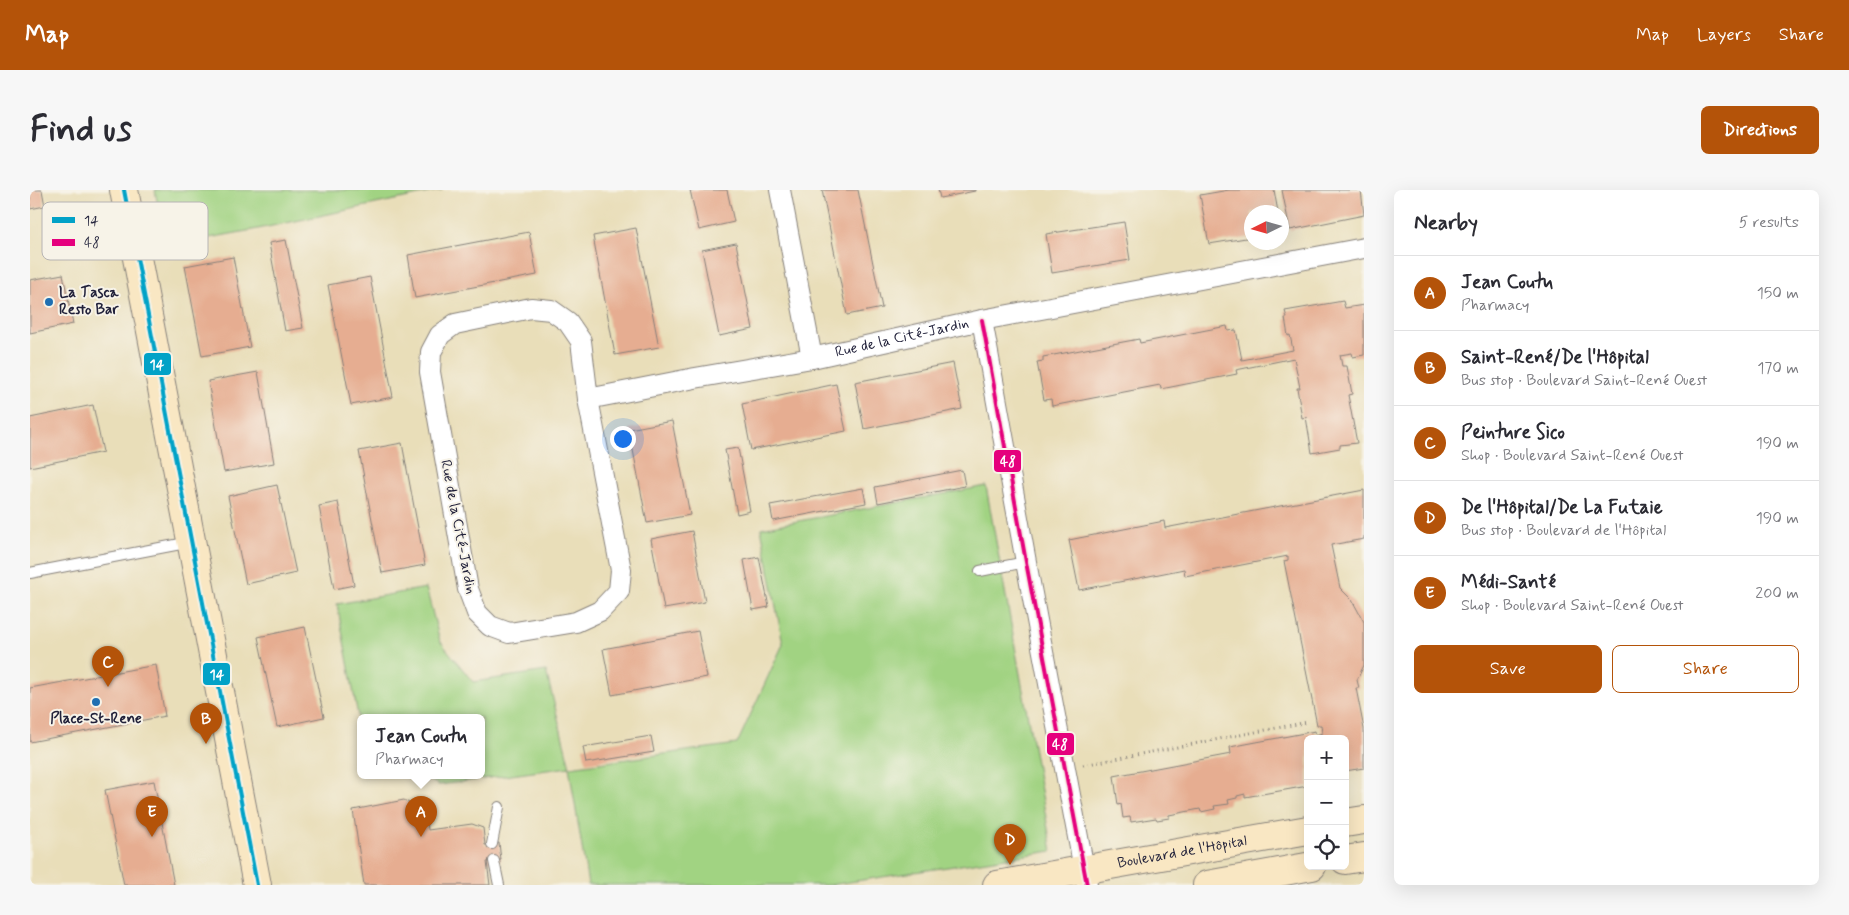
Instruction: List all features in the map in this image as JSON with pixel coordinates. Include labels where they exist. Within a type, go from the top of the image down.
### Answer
[{"type":"street","points":[[780,190],[812,358]]},
{"type":"street","name":"Rue de la Cité-Jardin","points":[[588,398],[812,358],[982,320],[1364,248]]},
{"type":"street","points":[[138,260],[258,885]]},
{"type":"street","name":"Rue de la Cité-Jardin","points":[[531,308],[551,310],[568,322],[580,341],[588,398],[621,570],[619,591],[600,611],[576,622],[509,633],[490,626],[477,613],[468,589],[430,372],[431,352],[440,335],[455,324],[531,308]]},
{"type":"street","points":[[982,320],[1086,877]]},
{"type":"street","points":[[1349,822],[1364,820]]},
{"type":"street","name":"Boulevard de l'Hôpital","points":[[997,885],[1086,877],[1304,831]]},
{"type":"street","points":[[1349,859],[1364,857]]},
{"type":"street","points":[[1207,885],[1304,867]]},
{"type":"lane","points":[[30,574],[192,542]]},
{"type":"lane","points":[[980,571],[1026,562]]},
{"type":"lane","points":[[492,844],[499,807]]},
{"type":"lane","points":[[494,861],[499,885]]},
{"type":"path","points":[[1065,768],[1116,760],[1308,722]]},
{"type":"green space","points":[[155,190],[442,190],[208,238],[208,202],[157,202]]},
{"type":"green space","points":[[986,486],[1052,851],[830,885],[588,885],[569,767],[485,779],[485,714],[358,714],[337,604],[426,588],[440,641],[473,682],[546,671],[570,767],[737,744],[783,644],[761,528]]},
{"type":"green space","points":[[428,779],[482,779],[439,785]]},
{"type":"building","points":[[30,190],[42,190],[44,202],[42,202],[42,207],[30,209]]},
{"type":"building","points":[[690,190],[727,190],[734,222],[699,230]]},
{"type":"building","points":[[822,190],[858,190],[882,308],[847,315]]},
{"type":"building","points":[[938,190],[975,190],[975,191],[940,198]]},
{"type":"building","points":[[1229,190],[1274,190],[1277,205],[1244,205],[1244,238],[1209,244],[1200,195]]},
{"type":"building","points":[[1282,190],[1361,190],[1364,215],[1290,230],[1289,205],[1285,205]]},
{"type":"building","points":[[1124,222],[1130,260],[1052,273],[1046,234]]},
{"type":"building","points":[[636,228],[659,347],[615,355],[593,236]]},
{"type":"building","points":[[529,232],[537,275],[415,298],[408,255]]},
{"type":"building","points":[[286,240],[303,328],[285,331],[269,243]]},
{"type":"building","points":[[736,243],[753,329],[719,336],[702,250]]},
{"type":"building","points":[[233,257],[250,347],[202,356],[185,266]]},
{"type":"building","name":"La Tasca Resto Bar","points":[[63,274],[73,324],[30,333],[30,280]]},
{"type":"building","points":[[370,277],[393,397],[351,405],[328,285]]},
{"type":"building","points":[[1343,301],[1345,308],[1364,305],[1364,355],[1353,357],[1352,353],[1340,355],[1342,366],[1347,366],[1352,394],[1348,395],[1357,443],[1340,445],[1340,448],[1312,453],[1306,417],[1302,418],[1297,388],[1300,388],[1294,358],[1236,370],[1237,374],[1161,389],[1160,385],[1052,406],[1051,399],[1044,400],[1037,362],[1043,361],[1043,357],[1139,339],[1140,343],[1227,326],[1228,331],[1236,330],[1242,360],[1293,350],[1290,335],[1288,336],[1285,311]]},
{"type":"building","points":[[953,363],[962,409],[864,429],[855,382]]},
{"type":"building","points":[[258,372],[274,463],[224,472],[208,381]]},
{"type":"building","points":[[836,384],[846,431],[751,450],[742,404]]},
{"type":"building","points":[[93,405],[103,452],[30,467],[30,418]]},
{"type":"building","points":[[672,421],[690,515],[647,523],[629,429]]},
{"type":"building","points":[[402,443],[425,565],[382,573],[359,451]]},
{"type":"building","points":[[738,448],[750,511],[737,514],[725,450]]},
{"type":"building","points":[[962,470],[965,486],[878,503],[875,487]]},
{"type":"building","points":[[277,485],[296,573],[246,584],[228,496]]},
{"type":"building","points":[[863,488],[866,503],[773,521],[770,505]]},
{"type":"building","points":[[1364,490],[1364,539],[1331,545],[1340,588],[1352,600],[1364,622],[1364,665],[1357,680],[1359,688],[1356,688],[1364,729],[1364,768],[1349,770],[1349,735],[1316,735],[1322,733],[1321,725],[1317,725],[1284,561],[1288,560],[1288,556],[1185,576],[1184,569],[1079,590],[1069,540],[1164,521],[1165,528]]},
{"type":"building","points":[[338,502],[354,585],[334,589],[319,506]]},
{"type":"building","points":[[692,531],[705,602],[664,609],[651,539]]},
{"type":"building","points":[[759,557],[769,607],[753,610],[744,560]]},
{"type":"building","points":[[305,627],[324,717],[277,727],[258,637]]},
{"type":"building","points":[[698,631],[707,677],[612,695],[603,649]]},
{"type":"building","name":"Place-St-Rene","points":[[156,665],[165,716],[30,742],[30,688]]},
{"type":"building","points":[[1315,731],[1316,735],[1304,735],[1304,787],[1245,797],[1245,794],[1228,800],[1229,804],[1214,806],[1215,809],[1201,812],[1200,809],[1169,815],[1169,818],[1131,822],[1130,817],[1123,818],[1121,804],[1118,805],[1114,776],[1231,754],[1230,747]]},
{"type":"building","points":[[651,736],[654,752],[586,763],[583,747]]},
{"type":"building","points":[[154,781],[174,885],[124,885],[105,790]]},
{"type":"building","points":[[404,800],[426,813],[428,830],[472,824],[483,828],[485,845],[499,843],[501,860],[487,862],[490,885],[364,885],[353,810]]},
{"type":"transit line","name":"14","points":[[124,190],[126,202]]},
{"type":"transit line","name":"14","points":[[137,260],[257,885]]},
{"type":"transit line","name":"48","points":[[982,320],[1087,885]]},
{"type":"place","name":"La Tasca Resto Bar","points":[[49,302]]},
{"type":"place","name":"Peinture Sico","points":[[108,687]]},
{"type":"place","name":"Place-St-Rene","points":[[96,702]]},
{"type":"place","name":"Saint-René/De l'Hôpital","points":[[206,744]]},
{"type":"place","name":"Médi-Santé","points":[[152,837]]},
{"type":"place","name":"Jean Coutu","points":[[421,837]]},
{"type":"place","name":"De l'Hôpital/De La Futaie","points":[[1010,865]]}]
